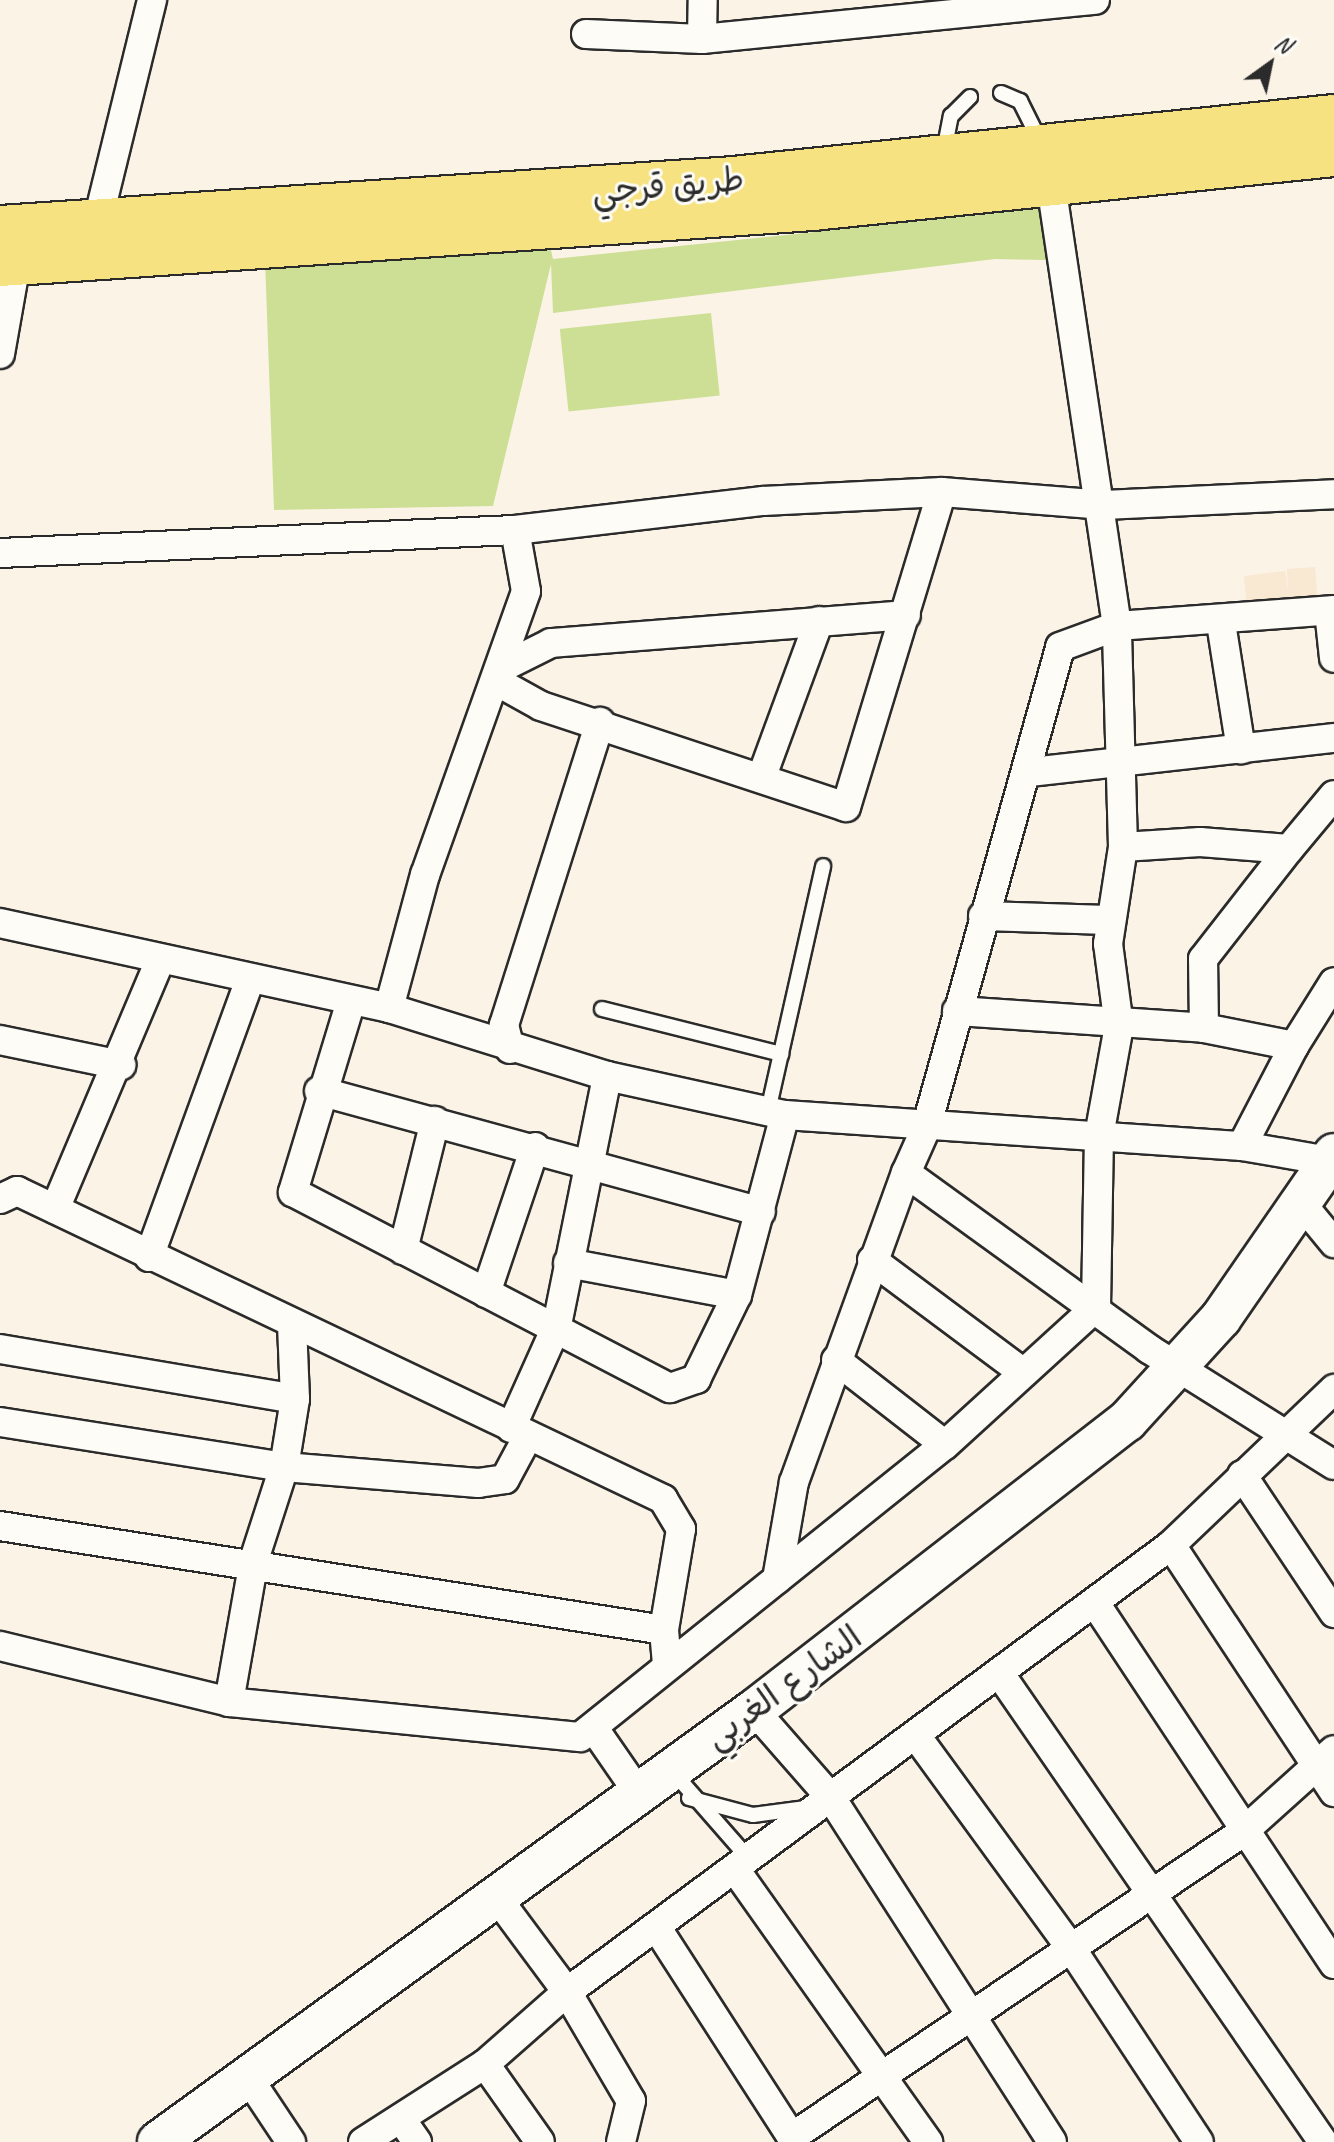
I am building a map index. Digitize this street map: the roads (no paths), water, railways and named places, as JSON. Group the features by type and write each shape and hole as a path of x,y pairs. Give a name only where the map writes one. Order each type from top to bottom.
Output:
{"highway":[{"name":"طريق قرجي","path":"5,252 561,228 1047,165 1334,117"},
{"name":"طريق قرجي","path":"5,252 97,224 553,194 943,158 1047,165 1334,154"}],"street":[{"path":"97,224 152,0"},
{"path":"702,39 703,0"},
{"path":"586,34 702,39 1095,0"},
{"path":"0,1646 229,1702 545,1738 595,1730 667,1666 776,1585 790,1564 945,1445 1096,1307 1099,1136 1119,1026 1109,920 1123,847 1117,626 1104,505 1047,165"},
{"path":"0,354 5,252"},
{"path":"498,675 541,706 600,722 846,807 854,800 942,492"},
{"path":"0,553 515,530 763,501 942,492 1104,505 1334,494"},
{"path":"389,1008 425,875 526,591 515,530"},
{"path":"776,1585 794,1482 872,1260 926,1128 983,916 1030,772 1060,647 1117,626 1221,623 1332,611 1334,658"},
{"path":"498,675 551,643 906,615"},
{"path":"762,776 819,621"},
{"path":"1221,623 1241,749"},
{"path":"510,1049 504,1025 600,722"},
{"path":"1030,772 1121,758 1334,738"},
{"path":"1204,1028 1203,959 1334,795"},
{"path":"1123,847 1200,842 1289,849"},
{"path":"983,916 1109,920"},
{"path":"0,923 159,963 389,1008 510,1049 607,1076 776,1113 926,1128 1242,1146 1332,1158"},
{"path":"55,1209 121,1065 159,963"},
{"path":"149,1257 250,980"},
{"path":"1242,1146 1294,1046 1334,982"},
{"path":"351,1001 319,1091 293,1192 486,1293 557,1325 678,1390 696,1379 737,1295 761,1212 776,1113"},
{"path":"957,1011 1119,1026 1204,1028 1294,1046"},
{"path":"0,1040 121,1065"},
{"path":"0,1422 284,1467 493,1482 512,1471 519,1433 557,1325 607,1076"},
{"path":"319,1091 535,1147 589,1168 761,1212"},
{"path":"403,1250 435,1121"},
{"path":"486,1293 535,1147"},
{"name":"الشارع الغربي","path":"158,2142 245,2073 498,1899 638,1792 680,1783 754,1710 1039,1493 1181,1368 1332,1158"},
{"path":"906,1173 1181,1368 1334,1465"},
{"path":"0,1199 17,1191 672,1509 681,1529 664,1630 667,1666"},
{"path":"1301,1203 1334,1243"},
{"path":"872,1260 1022,1372"},
{"path":"568,1263 737,1295"},
{"path":"229,1702 254,1560 284,1467 295,1399 292,1325"},
{"path":"0,1349 295,1399"},
{"path":"836,1360 945,1445"},
{"path":"363,2142 409,2130 567,1992 744,1866 1171,1545 1242,1475 1291,1435 1334,1389"},
{"path":"1242,1475 1334,1613"},
{"path":"0,1526 254,1560 664,1630"},
{"path":"1171,1545 1326,1759 1334,1792"},
{"path":"1095,1603 1243,1832 1334,1964"},
{"path":"1000,1674 1323,2142"},
{"path":"754,1710 826,1804 1052,2142"},
{"path":"595,1730 638,1792"},
{"path":"917,1737 1071,1948 1199,2142"},
{"path":"657,1928 793,2140 879,2073 970,2022 1149,1891 1243,1832 1326,1759"},
{"path":"744,1866 879,2073 928,2142"},
{"path":"498,1899 567,1992 631,2101 621,2142"},
{"path":"485,2064 540,2142"},
{"path":"245,2073 291,2142"}],"lane":[{"path":"1001,93 1028,112 1047,165"},
{"path":"943,158 951,116 970,97"},
{"path":"776,1113 781,1054 823,866"},
{"path":"602,1009 781,1054"},
{"path":"680,1783 753,1815 802,1804 826,1804"},
{"path":"680,1783 744,1866"}]}
